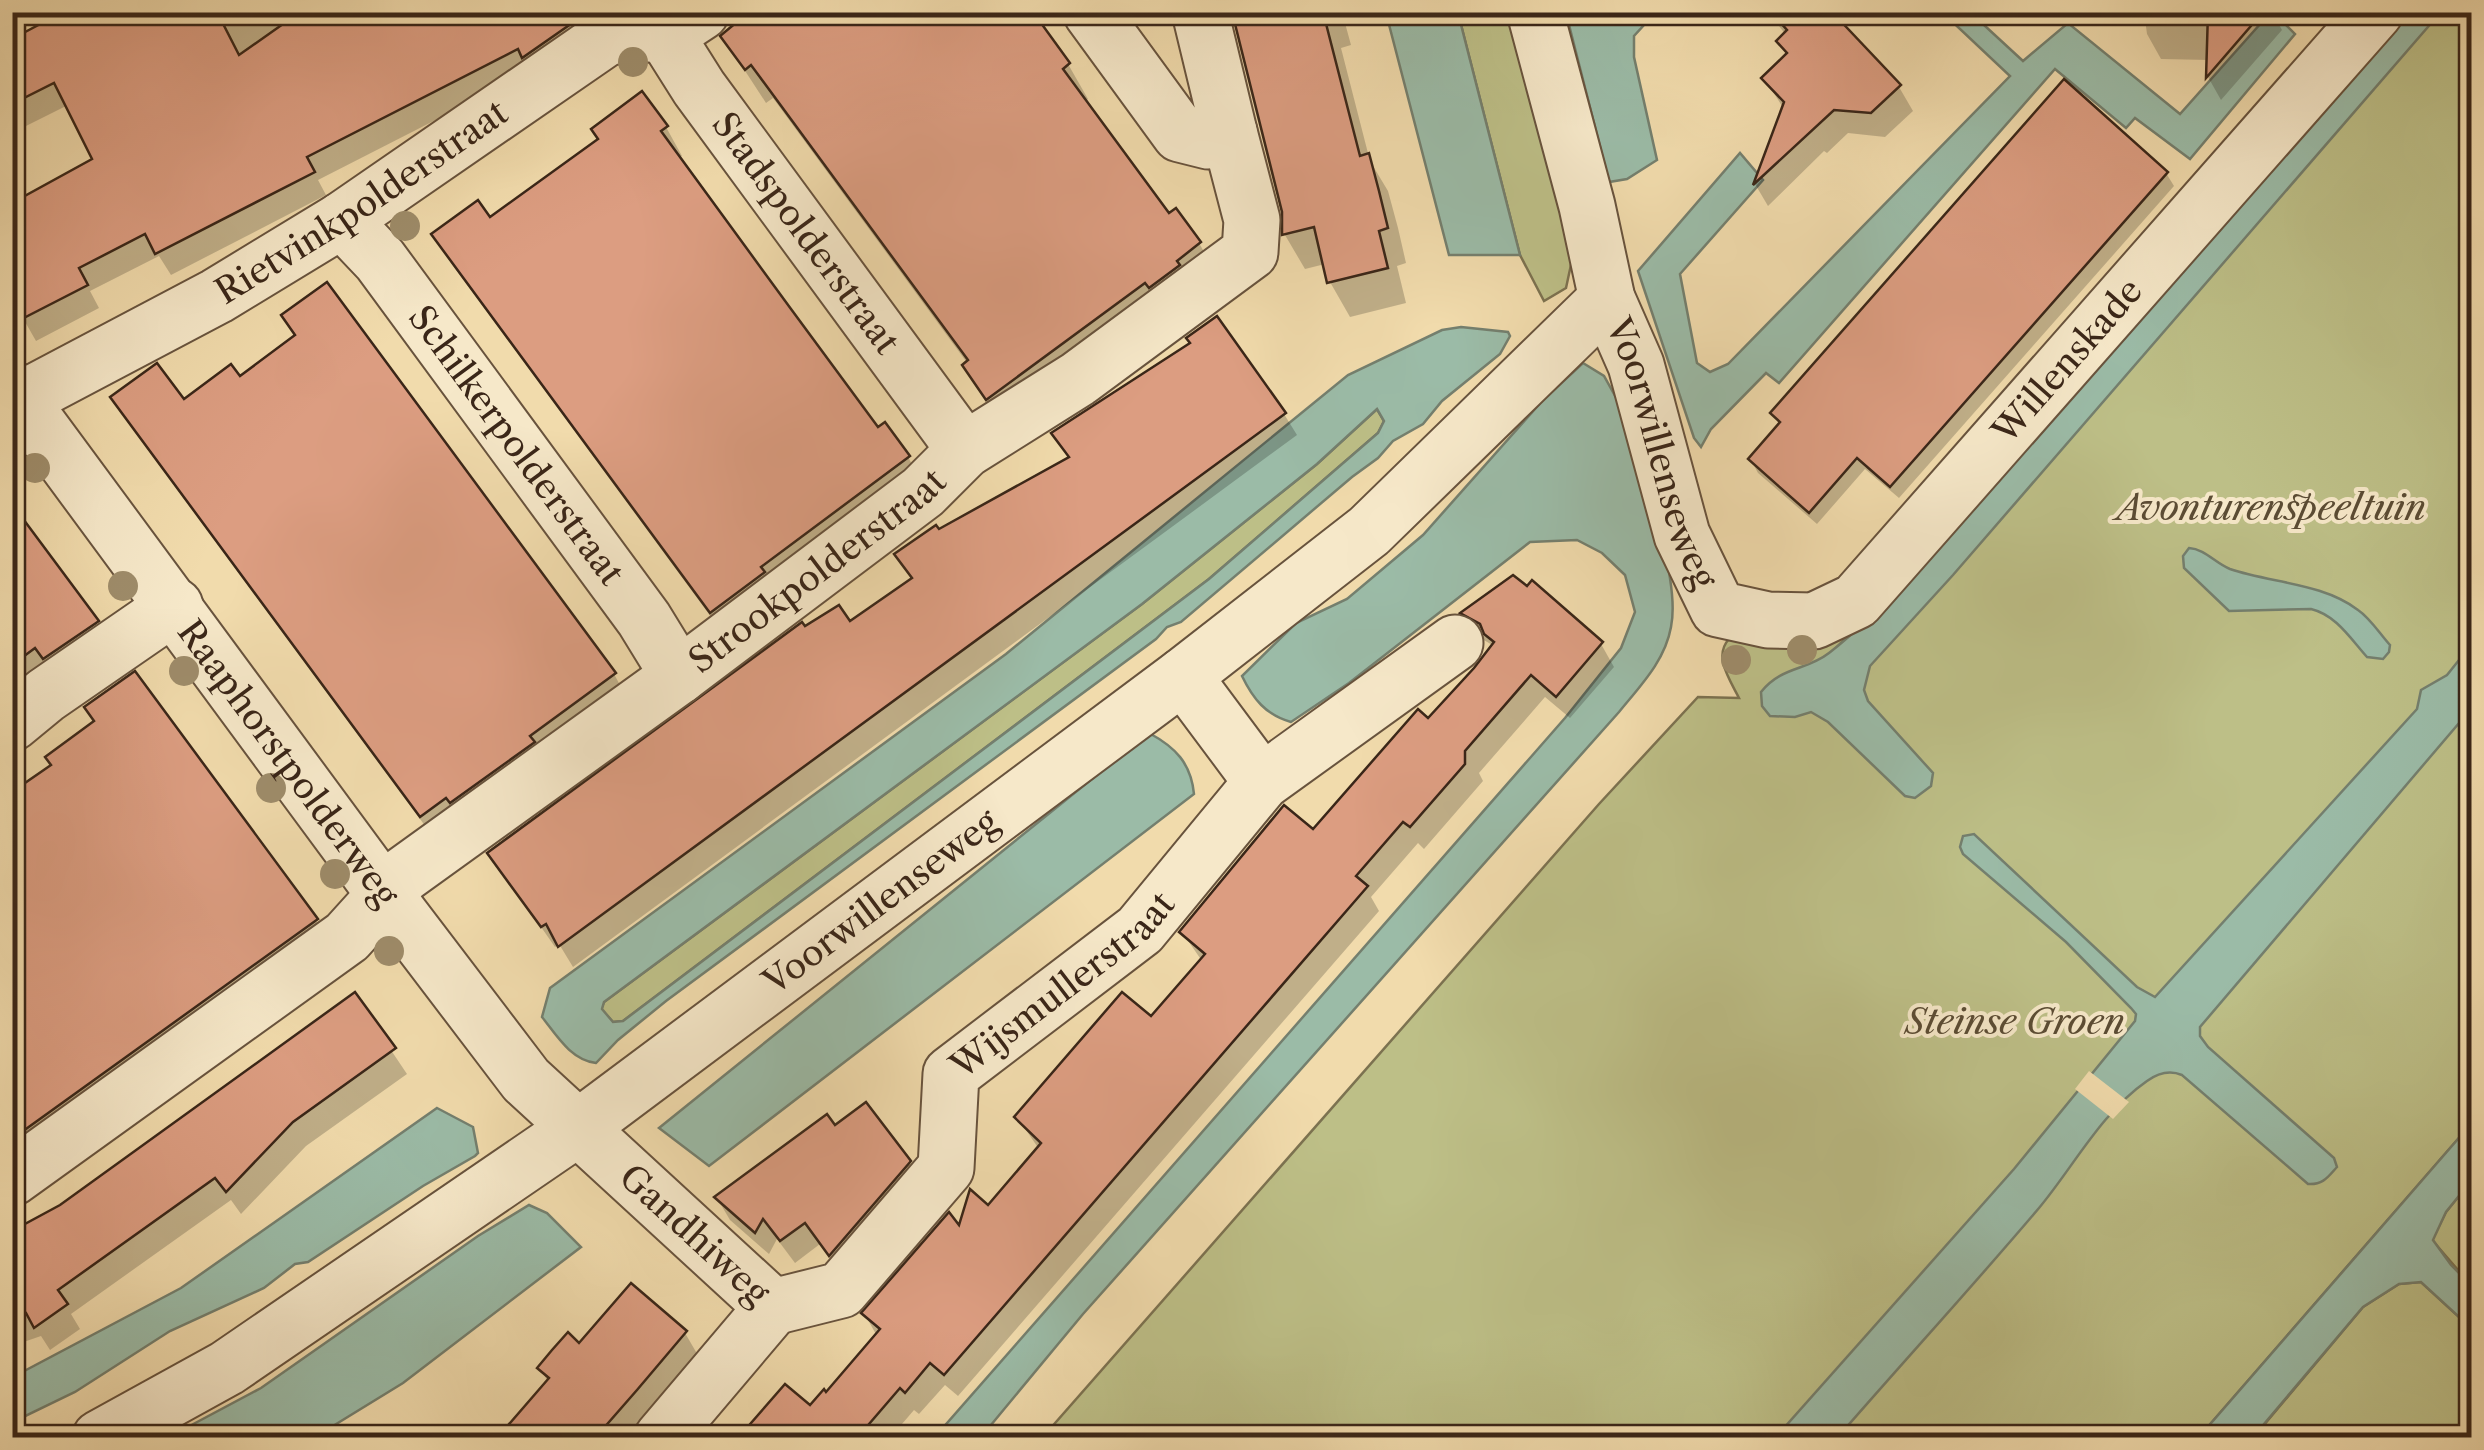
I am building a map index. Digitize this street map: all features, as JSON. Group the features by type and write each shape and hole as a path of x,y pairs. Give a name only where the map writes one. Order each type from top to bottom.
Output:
{"street":[{"path":"1091,12 1180,134 1208,141 1229,132 1200,12"},
{"name":"Voorwillenseweg","path":"1535,12 1587,206 1607,299 1636,365 1682,536 1718,609"},
{"name":"Willenskade","path":"1718,609 1768,620 1814,621 1856,600 2359,18"},
{"name":"Rietvinkpolderstraat","path":"16,395 217,296 342,220 606,38 673,20"},
{"name":"Stadspolderstraat","path":"673,20 699,88 965,450"},
{"name":"Strookpolderstraat","path":"12,1178 347,937 404,875 679,676 923,492 965,450 1078,379 1250,252 1252,220 1229,132"},
{"name":"Schilkerpolderstraat","path":"342,220 391,276 644,620 679,676"},
{"name":"Voorwillenseweg","path":"100,1438 228,1368 578,1128 1183,676 1369,532 1607,299"},
{"name":"Raaphorstpolderweg","path":"16,395 526,1080 578,1128"},
{"path":"12,723 175,606"},
{"name":"Wijsmullerstraat","path":"773,1307 841,1290 946,1168 951,1074 1140,930 1262,782 1455,643"},
{"path":"1183,676 1262,782"},
{"name":"Gandhiweg","path":"578,1128 773,1307 662,1438"}],"green space":[{"path":"1458,13 1510,13 1572,260 1566,288 1544,301 1520,255"},
{"name":"Steinse Groen","path":"2391,13 2406,13 1932,552 1834,650 1867,633 2412,13 2471,13 2471,1124 2199,1437 1042,1438 1599,804 1698,697 1739,698 1723,660 1729,639 1801,637"},
{"path":"1377,409 1384,421 1378,433 1209,579 623,1021 613,1022 601,1009 604,1002 1142,604 1317,464"},
{"path":"2471,1181 2471,1285 2432,1240 2446,1212"},
{"path":"2421,1282 2471,1328 2471,1437 2253,1438 2363,1307 2399,1284"}],"shaded area":[{"path":"1386,13 1458,13 1520,255 1449,255"},
{"path":"1566,13 1655,13 1634,36 1634,57 1657,160 1627,179 1609,182"},
{"path":"1943,13 1971,13 2023,61 2068,23 2180,114 2270,13 2295,34 2190,159 2135,118 2126,128 2055,69 1779,383 1766,373 1711,429 1701,447 1694,438 1638,271 1740,153 1763,180 1680,274 1697,363 1710,372 1728,364 2010,76"},
{"path":"2406,13 2440,13 1870,666 1864,690 1868,701 1933,773 1931,786 1915,798 1905,796 1828,722 1811,712 1795,717 1770,716 1762,706 1761,692 1777,677 1829,653 1895,591"},
{"path":"1461,327 1508,332 1510,336 1500,354 1442,401 1423,424 1393,441 1378,458 1181,622 1167,627 1156,639 666,1001 596,1063 579,1057 559,1039 542,1017 550,988 1006,654 1348,375 1442,330","holes":["1377,409 1384,421 1378,433 1209,579 623,1021 613,1022 602,1009 604,1002 1142,604 1317,464"]},
{"path":"1583,363 1604,376 1619,403 1664,547 1673,604 1668,639 1657,662 1619,712 1083,1314 981,1437 934,1438 1565,718 1621,648 1635,612 1625,575 1602,553 1577,540 1530,542 1349,683 1291,722 1261,705 1242,676 1296,623 1347,599 1423,535 1543,400"},
{"path":"2189,548 2230,569 2313,589 2344,601 2371,622 2390,645 2389,652 2383,659 2367,657 2335,622 2311,609 2229,611 2184,568 2183,556"},
{"path":"2471,645 2471,709 2200,1027 2200,1036 2208,1047 2334,1158 2337,1167 2321,1182 2308,1184 2182,1075 2155,1076 2116,1108 2039,1208 1838,1437 1775,1438 2014,1169 2135,1021 2136,1014 2131,1008 2066,942 1963,854 1963,836 1974,834 2137,987 2155,997 2417,709 2421,690 2447,675"},
{"path":"1149,733 1180,757 1194,794 709,1166 659,1128"},
{"path":"437,1108 473,1127 478,1153 475,1156 308,1262 295,1264 264,1288 170,1331 75,1392 13,1422 13,1377 181,1288"},
{"path":"2471,1124 2471,1181 2446,1212 2433,1240 2471,1285 2471,1328 2421,1282 2399,1284 2363,1307 2253,1437 2199,1437"},
{"path":"529,1205 547,1213 581,1247 403,1383 315,1437 169,1437 261,1388 478,1236"}],"pier":[{"path":"2089,1071 2129,1102 2113,1119 2075,1089"}],"building":[{"path":"63,12 217,12 239,55 300,12 588,12 522,58 518,49 307,157 315,172 155,254 145,234 79,268 88,285 12,324 12,203 92,159 54,83 12,104 12,39"},
{"path":"749,12 1033,12 1070,63 1063,69 1169,213 1176,208 1201,242 1177,261 1180,265 1149,288 1145,283 986,400 962,365 968,360 751,65 745,70 720,36"},
{"path":"1232,12 1323,12 1360,156 1369,153 1379,191 1388,228 1379,231 1388,268 1327,283 1314,227 1282,235 1282,212"},
{"path":"1771,12 1832,12 1901,85 1871,113 1834,110 1753,185 1784,102 1761,78 1787,53 1776,41 1787,30"},
{"path":"2208,12 2263,12 2206,78"},
{"path":"2064,79 2168,172 1890,487 1857,458 1809,513 1748,459 1780,422 1770,413"},
{"path":"642,91 668,126 661,131 791,309 878,427 885,422 910,456 761,567 765,572 710,613 431,234 478,200 490,217 598,139 591,129"},
{"path":"327,282 616,673 530,736 535,742 450,803 446,798 420,817 110,397 157,363 184,399 231,364 240,376 295,335 281,315"},
{"path":"1217,316 1286,413 558,947 546,924 541,927 487,853 802,622 805,626 839,605 850,621 912,578 894,554 936,525 939,529 1069,457 1051,433 1190,343 1186,338"},
{"path":"12,504 99,621 43,659 35,648 12,665"},
{"path":"1513,575 1527,586 1532,580 1603,642 1556,697 1531,675 1465,751 1465,764 1410,827 1403,822 1356,876 1368,886 944,1375 930,1363 905,1393 900,1388 857,1438 738,1438 785,1384 810,1405 824,1389 826,1392 880,1329 861,1313 949,1212 959,1225 970,1189 988,1205 1041,1143 1014,1117 1122,992 1151,1016 1205,954 1179,932 1284,805 1313,829 1418,709 1428,718 1494,642 1480,624 1460,613"},
{"path":"135,671 318,919 12,1139 12,792 51,765 45,757 94,721 84,707"},
{"path":"355,992 396,1048 293,1122 226,1192 215,1178 58,1290 68,1304 34,1328 26,1313 12,1318 12,1231 60,1205"},
{"path":"866,1102 911,1161 829,1256 805,1223 780,1241 763,1219 755,1233 714,1197 827,1114 835,1125"},
{"path":"631,1283 687,1331 637,1390 595,1438 497,1438 549,1378 537,1368 552,1350 568,1332 579,1343"}],"park label":[{"name":"Avonturenspeeltuin","path":"2271,508"}]}
